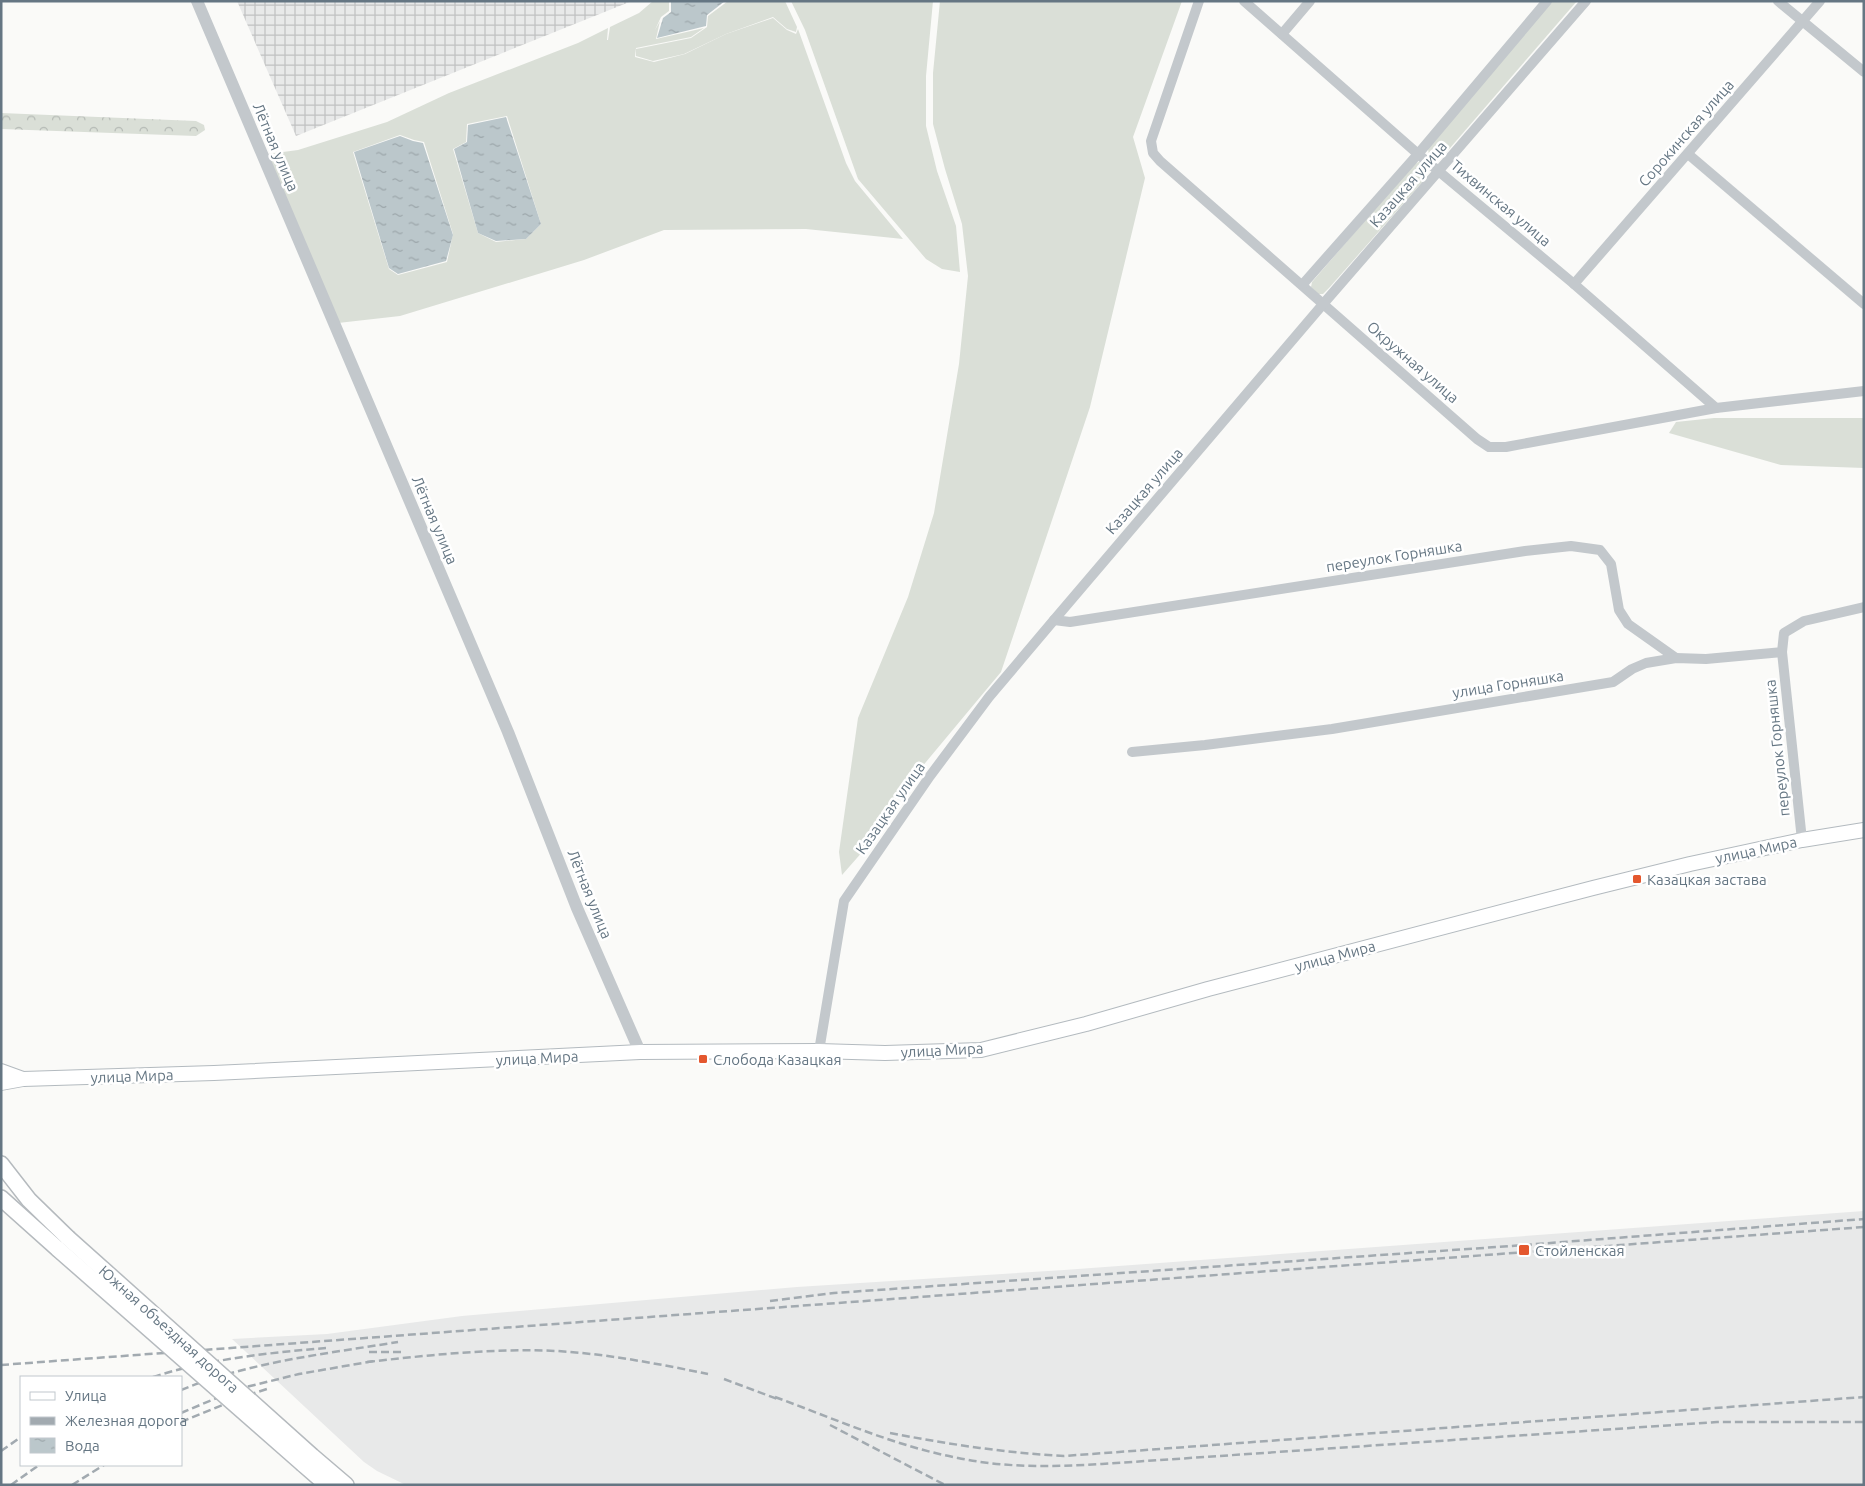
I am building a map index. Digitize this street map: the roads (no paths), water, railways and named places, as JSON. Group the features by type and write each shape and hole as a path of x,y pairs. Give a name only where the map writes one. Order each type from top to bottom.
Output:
{"main road":[{"name":"улица Мира","path":"1,1083 23,1080 214,1073 640,1052 819,1051 885,1053 981,1050 1086,1024 1208,989 1593,888 1690,864 1802,840 1864,830"},
{"name":"улица Мира","path":"1,1071 23,1080"},
{"name":"улица Мира","path":"1,1092 23,1080"},
{"name":"Южная объездная дорога","path":"1,1164 63,1244"},
{"name":"Южная объездная дорога","path":"1,1198 63,1244 308,1460 346,1485"},
{"name":"Южная объездная дорога","path":"308,1460 327,1485"}],"street":[{"name":"Лётная улица","path":"196,1 504,723 577,908 640,1052"},
{"name":"Окружная улица","path":"1199,1 1151,141 1153,153 1477,439 1489,447 1506,448 1716,408 1864,391"},
{"name":"Тихвинская улица","path":"1244,1 1418,154 1574,284 1716,408"},
{"path":"1282,34 1310,1"},
{"name":"Казацкая улица","path":"1303,284 1418,154 1547,1"},
{"name":"Казацкая улица","path":"819,1051 844,900 936,768 989,697 1054,620 1324,303 1586,1"},
{"path":"1778,1 1864,72"},
{"name":"Сорокинская улица","path":"1574,284 1820,1"},
{"path":"1688,154 1864,304"},
{"name":"переулок Горняшка","path":"1054,620 1070,622 1525,551 1572,546 1600,550 1611,564 1619,610 1628,624 1676,658"},
{"path":"1782,652 1784,633 1804,621 1864,607"},
{"name":"переулок Горняшка","path":"1782,652 1802,840"},
{"name":"улица Горняшка","path":"1132,752 1332,729 1613,682 1632,669 1646,663 1676,658 1706,659 1782,652"}],"water":[{"path":"725,1 707,15 706,26 657,38 663,18 671,12 671,2"},
{"path":"506,117 541,224 526,239 496,241 478,233 454,149 467,142 468,125"},
{"path":"400,136 423,143 453,235 446,261 398,274 389,268 354,152"}],"railway":[{"path":"770,1301 834,1293 1511,1246 1864,1219"},
{"path":"1,1365 1864,1227"},
{"path":"182,1390 207,1380 260,1366 398,1342"},
{"path":"156,1376 217,1361 326,1348"},
{"path":"367,1362 486,1351 533,1350 576,1352 614,1357 708,1374"},
{"path":"369,1352 401,1352"},
{"path":"182,1413 238,1389 299,1374 374,1361"},
{"path":"724,1379 780,1400"},
{"path":"182,1422 267,1389"},
{"path":"775,1397 865,1431 935,1453 994,1464 1030,1466 1102,1464 1717,1422 1864,1422"},
{"path":"890,1433 977,1448 1064,1456 1864,1397"},
{"path":"830,1425 945,1485"},
{"path":"1,1451 20,1438"},
{"path":"11,1485 38,1466"},
{"path":"72,1485 102,1466"}],"place":[{"name":"Казацкая застава","path":"1637,879"},
{"name":"Слобода Казацкая","path":"703,1059"},
{"name":"Стойленская","path":"1524,1250"}]}
